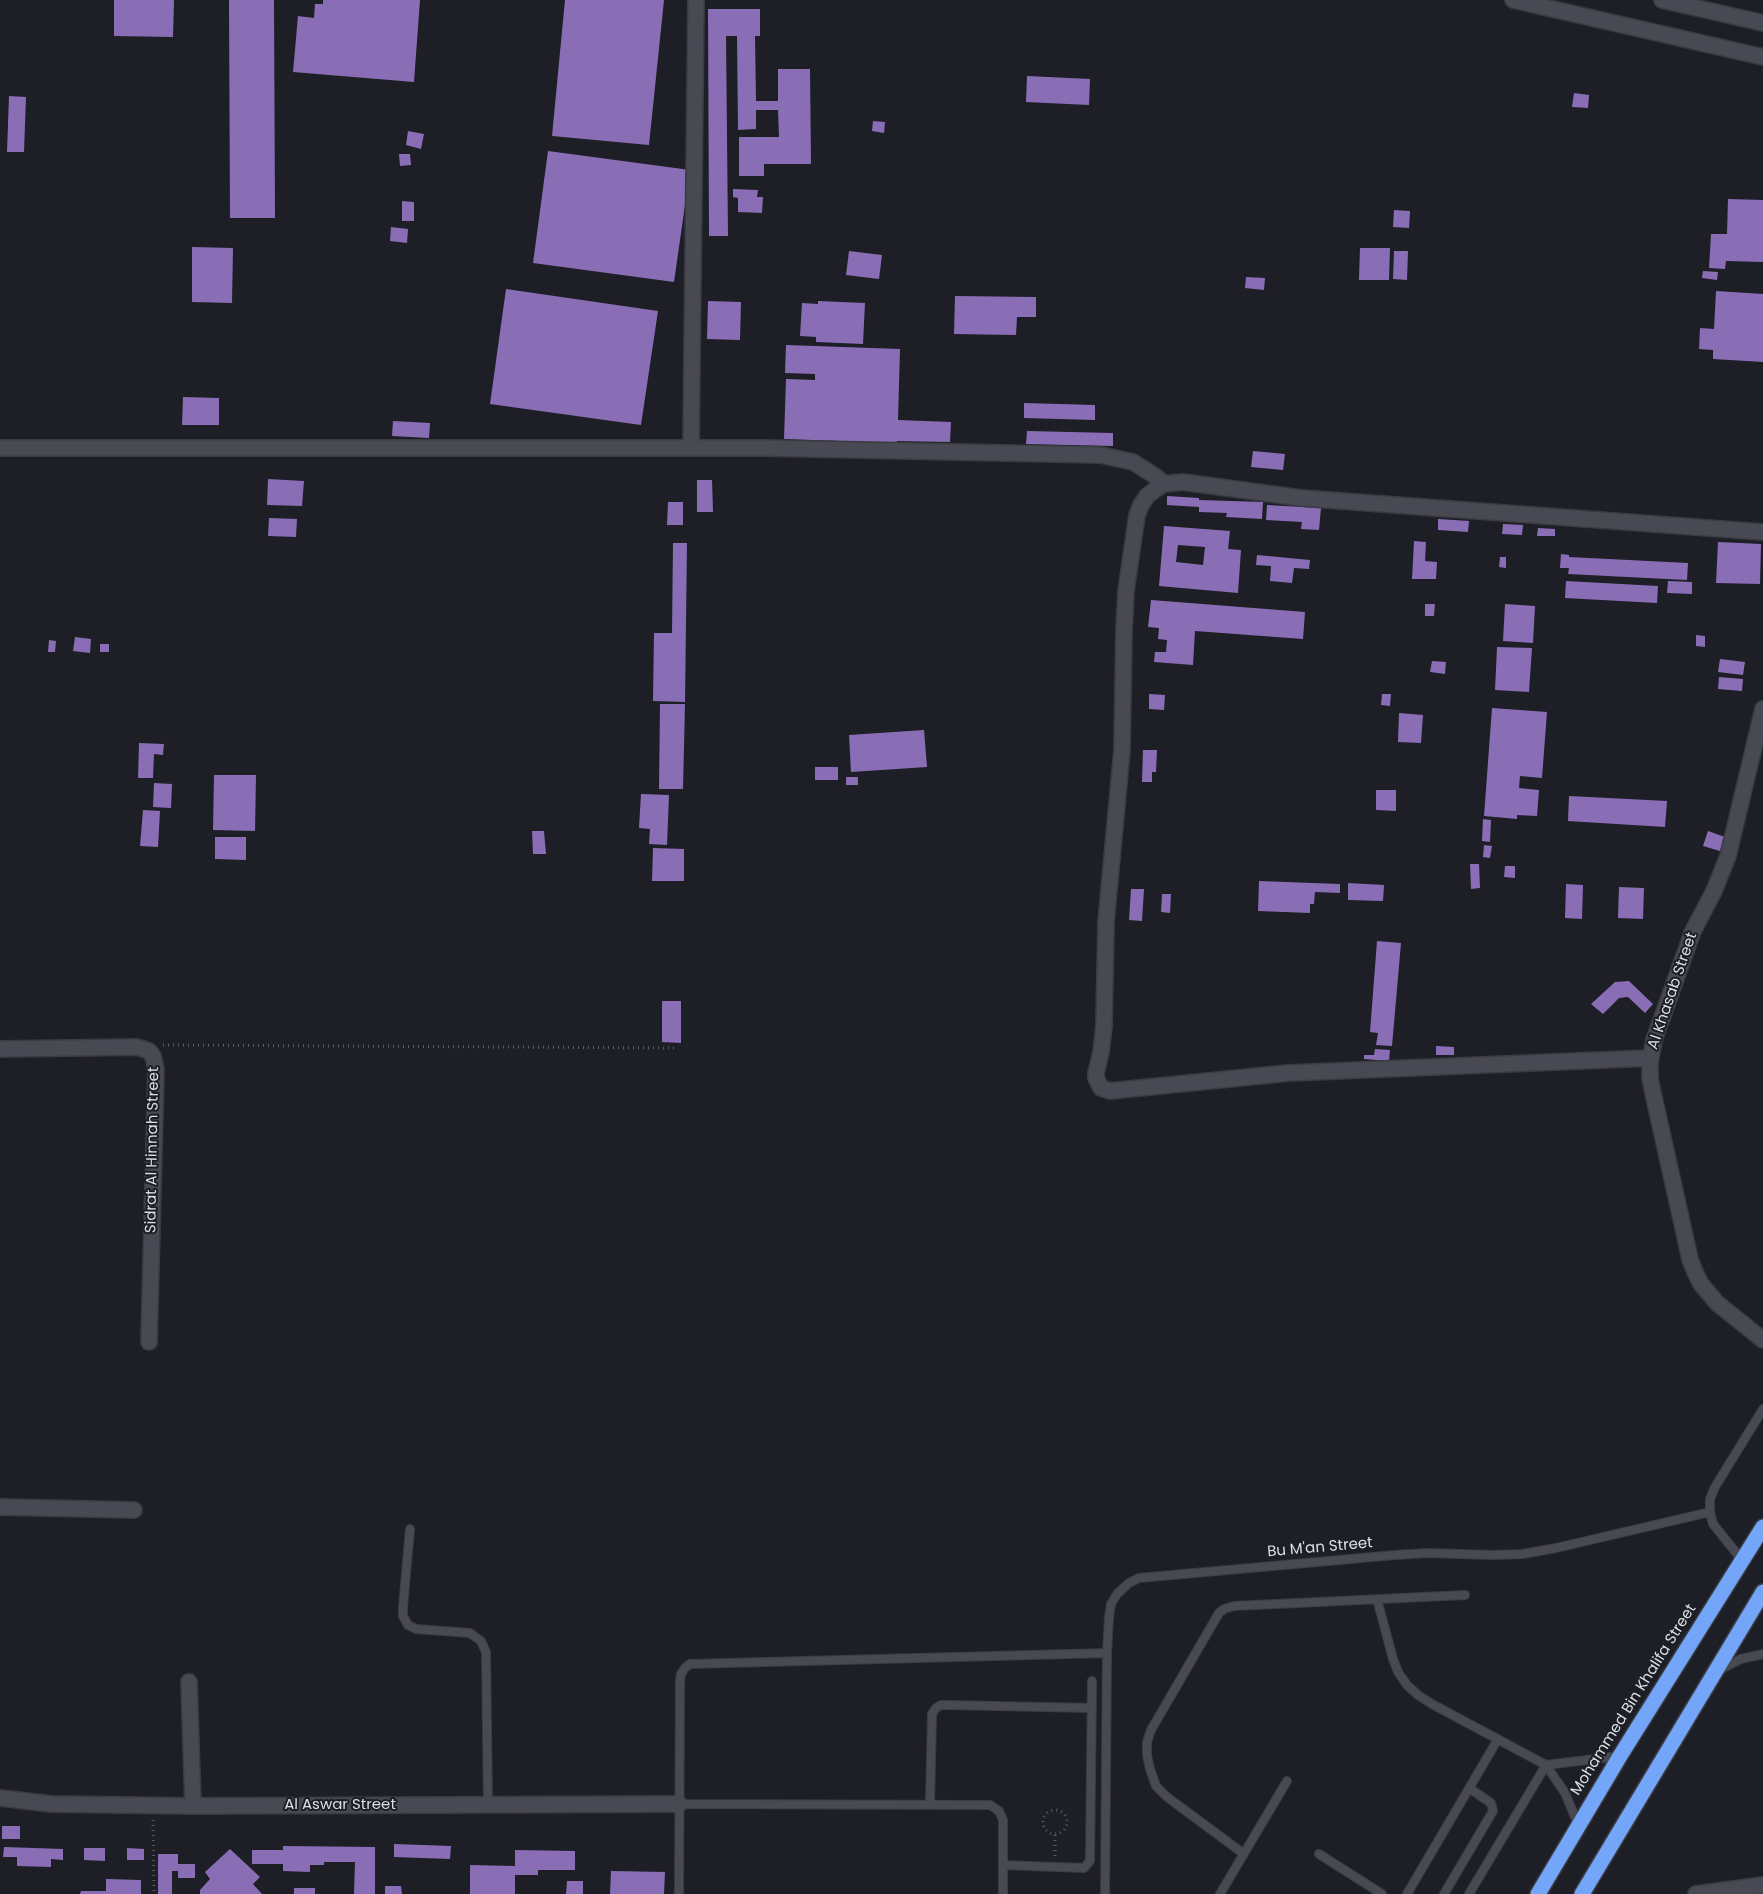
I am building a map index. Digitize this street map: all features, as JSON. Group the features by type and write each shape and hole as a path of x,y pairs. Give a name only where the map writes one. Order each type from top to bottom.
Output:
{"highway":[{"name":"Mohammed Bin Khalifa Street","path":"1538,1894 1578,1824 1763,1527"},
{"path":"1582,1894 1763,1592"}],"street":[{"path":"691,448 696,0"},
{"path":"1513,0 1763,57"},
{"path":"1662,0 1763,23"},
{"path":"0,448 691,448 1101,455 1132,462 1164,484"},
{"path":"1650,1058 1288,1074 1110,1091 1101,1088 1096,1078 1096,1072 1104,1026 1106,922 1122,750 1126,591 1137,515 1147,496 1164,484 1182,482 1320,499 1763,532"},
{"name":"Al Khasab Street","path":"1763,709 1728,856 1714,891 1693,931 1654,1040 1650,1058 1652,1092 1690,1259 1695,1272 1701,1284 1713,1299 1763,1340"},
{"name":"Sidrat Al Hinnah Street","path":"0,1050 143,1048 154,1056 156,1068 149,1342"},
{"path":"0,1507 134,1510"},
{"path":"189,1682 193,1806"},
{"name":"Al Aswar Street","path":"0,1798 51,1804 153,1806 679,1804"},
{"path":"1696,1894 1763,1885"}],"lane":[{"path":"1742,1560 1713,1524 1710,1512 1710,1499 1763,1408"},
{"name":"Bu M'an Street","path":"1105,1894 1107,1653 1111,1604 1122,1588 1139,1578 1420,1554 1522,1554 1556,1548 1710,1512"},
{"path":"410,1529 403,1607 403,1616 408,1625 416,1630 470,1633 481,1640 486,1652 488,1804"},
{"path":"1244,1854 1167,1797 1156,1786 1147,1755 1147,1742 1151,1730 1219,1613 1224,1609 1234,1606 1465,1595"},
{"path":"1377,1599 1393,1659 1398,1672 1407,1685 1418,1696 1432,1704 1546,1764 1565,1793 1578,1824"},
{"path":"679,1894 680,1681 684,1668 690,1664 1107,1653"},
{"path":"1715,1672 1741,1659 1763,1654"},
{"path":"1003,1865 1084,1868 1090,1861 1092,1681"},
{"path":"930,1804 932,1714 941,1705 1092,1708"},
{"path":"1407,1894 1498,1739"},
{"path":"1546,1764 1620,1756"},
{"path":"1469,1894 1546,1764"},
{"path":"1220,1894 1287,1781"},
{"path":"1444,1894 1493,1811 1491,1803 1470,1788"},
{"path":"679,1804 990,1805 998,1811 1003,1820 1003,1894"},
{"path":"1319,1854 1382,1894"}],"path":[{"path":"143,1048 167,1044 678,1048"},
{"path":"153,1806 154,1894"},
{"path":"1054,1809 1060,1810 1065,1815 1067,1821 1066,1828 1055,1834 1048,1833 1042,1822 1043,1816 1048,1811 1054,1809"},
{"path":"1054,1867 1055,1834"}],"building":[{"path":"114,0 174,0 173,37 114,36"},
{"path":"229,0 274,0 275,218 230,218"},
{"path":"323,0 420,0 414,82 293,72 298,16 314,18 315,4 323,4"},
{"path":"565,0 664,0 649,145 552,136"},
{"path":"708,9 760,9 760,36 755,36 756,101 778,101 778,69 810,69 811,164 764,164 764,176 739,176 739,137 779,137 778,110 756,110 756,129 738,130 737,36 726,36 728,236 709,236"},
{"path":"1027,76 1090,79 1089,105 1026,102"},
{"path":"1574,93 1589,95 1588,108 1572,107"},
{"path":"9,96 26,97 24,152 7,152"},
{"path":"873,121 885,122 884,133 872,131"},
{"path":"408,131 424,134 421,149 406,145"},
{"path":"548,151 690,170 674,282 533,263"},
{"path":"399,154 410,154 411,165 400,166"},
{"path":"733,189 758,190 757,197 763,197 762,213 738,212 738,198 733,197"},
{"path":"1728,199 1763,200 1763,262 1726,261 1725,269 1709,268 1711,234 1727,234"},
{"path":"402,201 414,202 414,221 402,221"},
{"path":"1394,210 1410,211 1409,228 1393,227"},
{"path":"391,227 408,229 407,243 390,241"},
{"path":"192,247 233,248 232,303 192,302"},
{"path":"1360,248 1390,248 1389,280 1359,280"},
{"path":"849,251 882,255 879,279 846,275"},
{"path":"1394,251 1408,251 1407,280 1393,279"},
{"path":"1703,271 1718,272 1717,280 1702,278"},
{"path":"1246,277 1265,278 1264,290 1245,288"},
{"path":"506,289 658,311 641,425 490,404"},
{"path":"1716,291 1763,294 1763,362 1713,359 1713,350 1699,349 1700,328 1714,329"},
{"path":"955,296 1036,297 1036,317 1017,317 1016,335 954,334"},
{"path":"708,301 741,302 740,340 707,339"},
{"path":"818,301 865,303 863,344 816,342 816,337 800,336 802,303 818,304"},
{"path":"786,345 900,349 898,420 951,422 950,442 897,441 897,443 784,439 786,379 815,380 815,374 785,373"},
{"path":"183,397 219,398 219,425 182,425"},
{"path":"1024,403 1095,405 1095,420 1024,418"},
{"path":"393,421 430,423 429,438 392,436"},
{"path":"1027,431 1113,433 1113,446 1026,444"},
{"path":"1253,451 1285,454 1283,470 1251,467"},
{"path":"268,479 304,481 302,506 267,505"},
{"path":"697,480 712,480 713,512 697,512"},
{"path":"1167,496 1199,498 1199,500 1263,502 1262,519 1226,517 1227,513 1199,512 1199,507 1167,505"},
{"path":"668,502 683,502 683,525 667,525"},
{"path":"1267,505 1321,508 1319,530 1301,529 1302,522 1266,520"},
{"path":"269,518 297,519 296,537 268,536"},
{"path":"1438,519 1469,521 1468,532 1438,530"},
{"path":"1503,524 1523,525 1522,535 1502,534"},
{"path":"1164,526 1230,531 1228,549 1241,550 1238,593 1159,586","holes":["1178,545 1205,547 1203,565 1176,562"]},
{"path":"1538,528 1555,529 1555,536 1537,536"},
{"path":"1414,541 1426,542 1425,561 1437,562 1436,579 1412,579"},
{"path":"1718,542 1761,544 1760,584 1716,583"},
{"path":"673,543 687,543 685,702 653,701 654,633 672,633"},
{"path":"1561,554 1569,555 1569,557 1688,563 1687,580 1568,574 1569,568 1560,568"},
{"path":"1257,555 1310,560 1309,569 1294,568 1292,583 1270,581 1271,566 1256,565"},
{"path":"1500,557 1506,557 1506,568 1499,567"},
{"path":"1566,581 1658,586 1657,603 1565,598"},
{"path":"1668,581 1692,582 1692,594 1667,593"},
{"path":"1151,600 1305,612 1303,639 1195,631 1193,665 1154,662 1155,652 1166,652 1167,640 1158,639 1159,628 1148,627"},
{"path":"1425,604 1435,604 1434,616 1425,616"},
{"path":"1505,604 1535,606 1533,643 1503,641"},
{"path":"1696,635 1705,636 1705,647 1696,646"},
{"path":"75,637 91,639 90,653 73,651"},
{"path":"49,640 56,641 55,652 48,652"},
{"path":"100,644 109,644 109,652 100,652"},
{"path":"1497,647 1532,648 1529,692 1495,690"},
{"path":"1720,659 1745,662 1743,675 1718,672"},
{"path":"1432,661 1446,662 1445,674 1430,672"},
{"path":"1719,677 1743,679 1742,691 1718,689"},
{"path":"1149,694 1165,695 1164,710 1149,709"},
{"path":"1382,694 1391,694 1390,706 1381,705"},
{"path":"660,704 685,704 683,789 659,789"},
{"path":"1492,708 1547,712 1542,778 1520,776 1519,788 1539,790 1537,816 1517,815 1517,819 1484,816"},
{"path":"1399,713 1423,715 1421,743 1398,742"},
{"path":"924,730 927,767 851,772 849,735"},
{"path":"139,743 164,744 163,755 154,754 153,778 138,778"},
{"path":"1143,750 1157,750 1156,772 1152,772 1152,782 1142,782"},
{"path":"815,767 838,767 838,780 815,780"},
{"path":"214,775 256,775 255,831 213,830"},
{"path":"846,777 858,777 858,785 846,785"},
{"path":"154,783 172,784 171,808 153,807"},
{"path":"1376,790 1396,790 1396,811 1376,810"},
{"path":"641,794 669,795 667,845 649,844 650,829 639,828"},
{"path":"1569,796 1667,801 1665,827 1568,821"},
{"path":"143,810 160,811 158,847 140,846"},
{"path":"1483,819 1491,820 1490,842 1482,841"},
{"path":"532,831 544,831 546,854 533,854"},
{"path":"1708,831 1725,837 1720,851 1703,846"},
{"path":"215,837 246,837 246,860 215,859"},
{"path":"1484,845 1492,846 1490,858 1483,857"},
{"path":"653,848 684,849 684,881 652,881"},
{"path":"1470,864 1479,864 1480,888 1471,889"},
{"path":"1505,866 1515,866 1515,878 1504,877"},
{"path":"1259,881 1340,884 1340,893 1315,892 1314,904 1310,904 1310,913 1258,911"},
{"path":"1348,883 1384,885 1383,901 1348,900"},
{"path":"1566,884 1583,885 1582,919 1565,918"},
{"path":"1619,887 1644,888 1643,919 1618,918"},
{"path":"1131,889 1144,889 1142,921 1129,920"},
{"path":"1162,894 1171,894 1170,913 1161,912"},
{"path":"1377,941 1401,943 1392,1046 1376,1045 1378,1033 1370,1032"},
{"path":"1629,981 1653,1004 1645,1013 1628,997 1619,998 1603,1014 1591,1004 1615,982"},
{"path":"662,1001 681,1001 681,1043 662,1042"},
{"path":"1436,1046 1454,1047 1454,1055 1436,1055"},
{"path":"1375,1049 1390,1050 1389,1061 1364,1059 1364,1055 1374,1055"},
{"path":"2,1826 20,1826 20,1839 2,1839"},
{"path":"394,1844 451,1846 450,1859 394,1857"},
{"path":"283,1846 375,1847 375,1894 354,1894 355,1862 324,1862 324,1865 310,1865 310,1872 283,1871 283,1864 252,1864 252,1850 283,1850"},
{"path":"4,1847 63,1849 63,1860 51,1859 51,1867 17,1866 17,1857 3,1857"},
{"path":"84,1848 105,1848 105,1861 84,1860"},
{"path":"127,1848 144,1849 144,1860 127,1860"},
{"path":"230,1849 260,1877 253,1884 262,1894 200,1894 200,1890 210,1879 205,1872"},
{"path":"515,1850 575,1851 575,1870 538,1870 538,1875 515,1875 515,1894 470,1894 470,1865 515,1866"},
{"path":"158,1854 178,1854 178,1864 195,1864 195,1878 178,1878 178,1871 172,1871 172,1894 158,1894"},
{"path":"611,1871 665,1872 664,1894 610,1894"},
{"path":"106,1879 141,1880 141,1894 80,1894 81,1891 106,1891"},
{"path":"567,1881 583,1881 583,1894 566,1894"},
{"path":"385,1886 401,1886 402,1894 385,1894"},
{"path":"294,1888 315,1888 315,1894 294,1894"}]}
